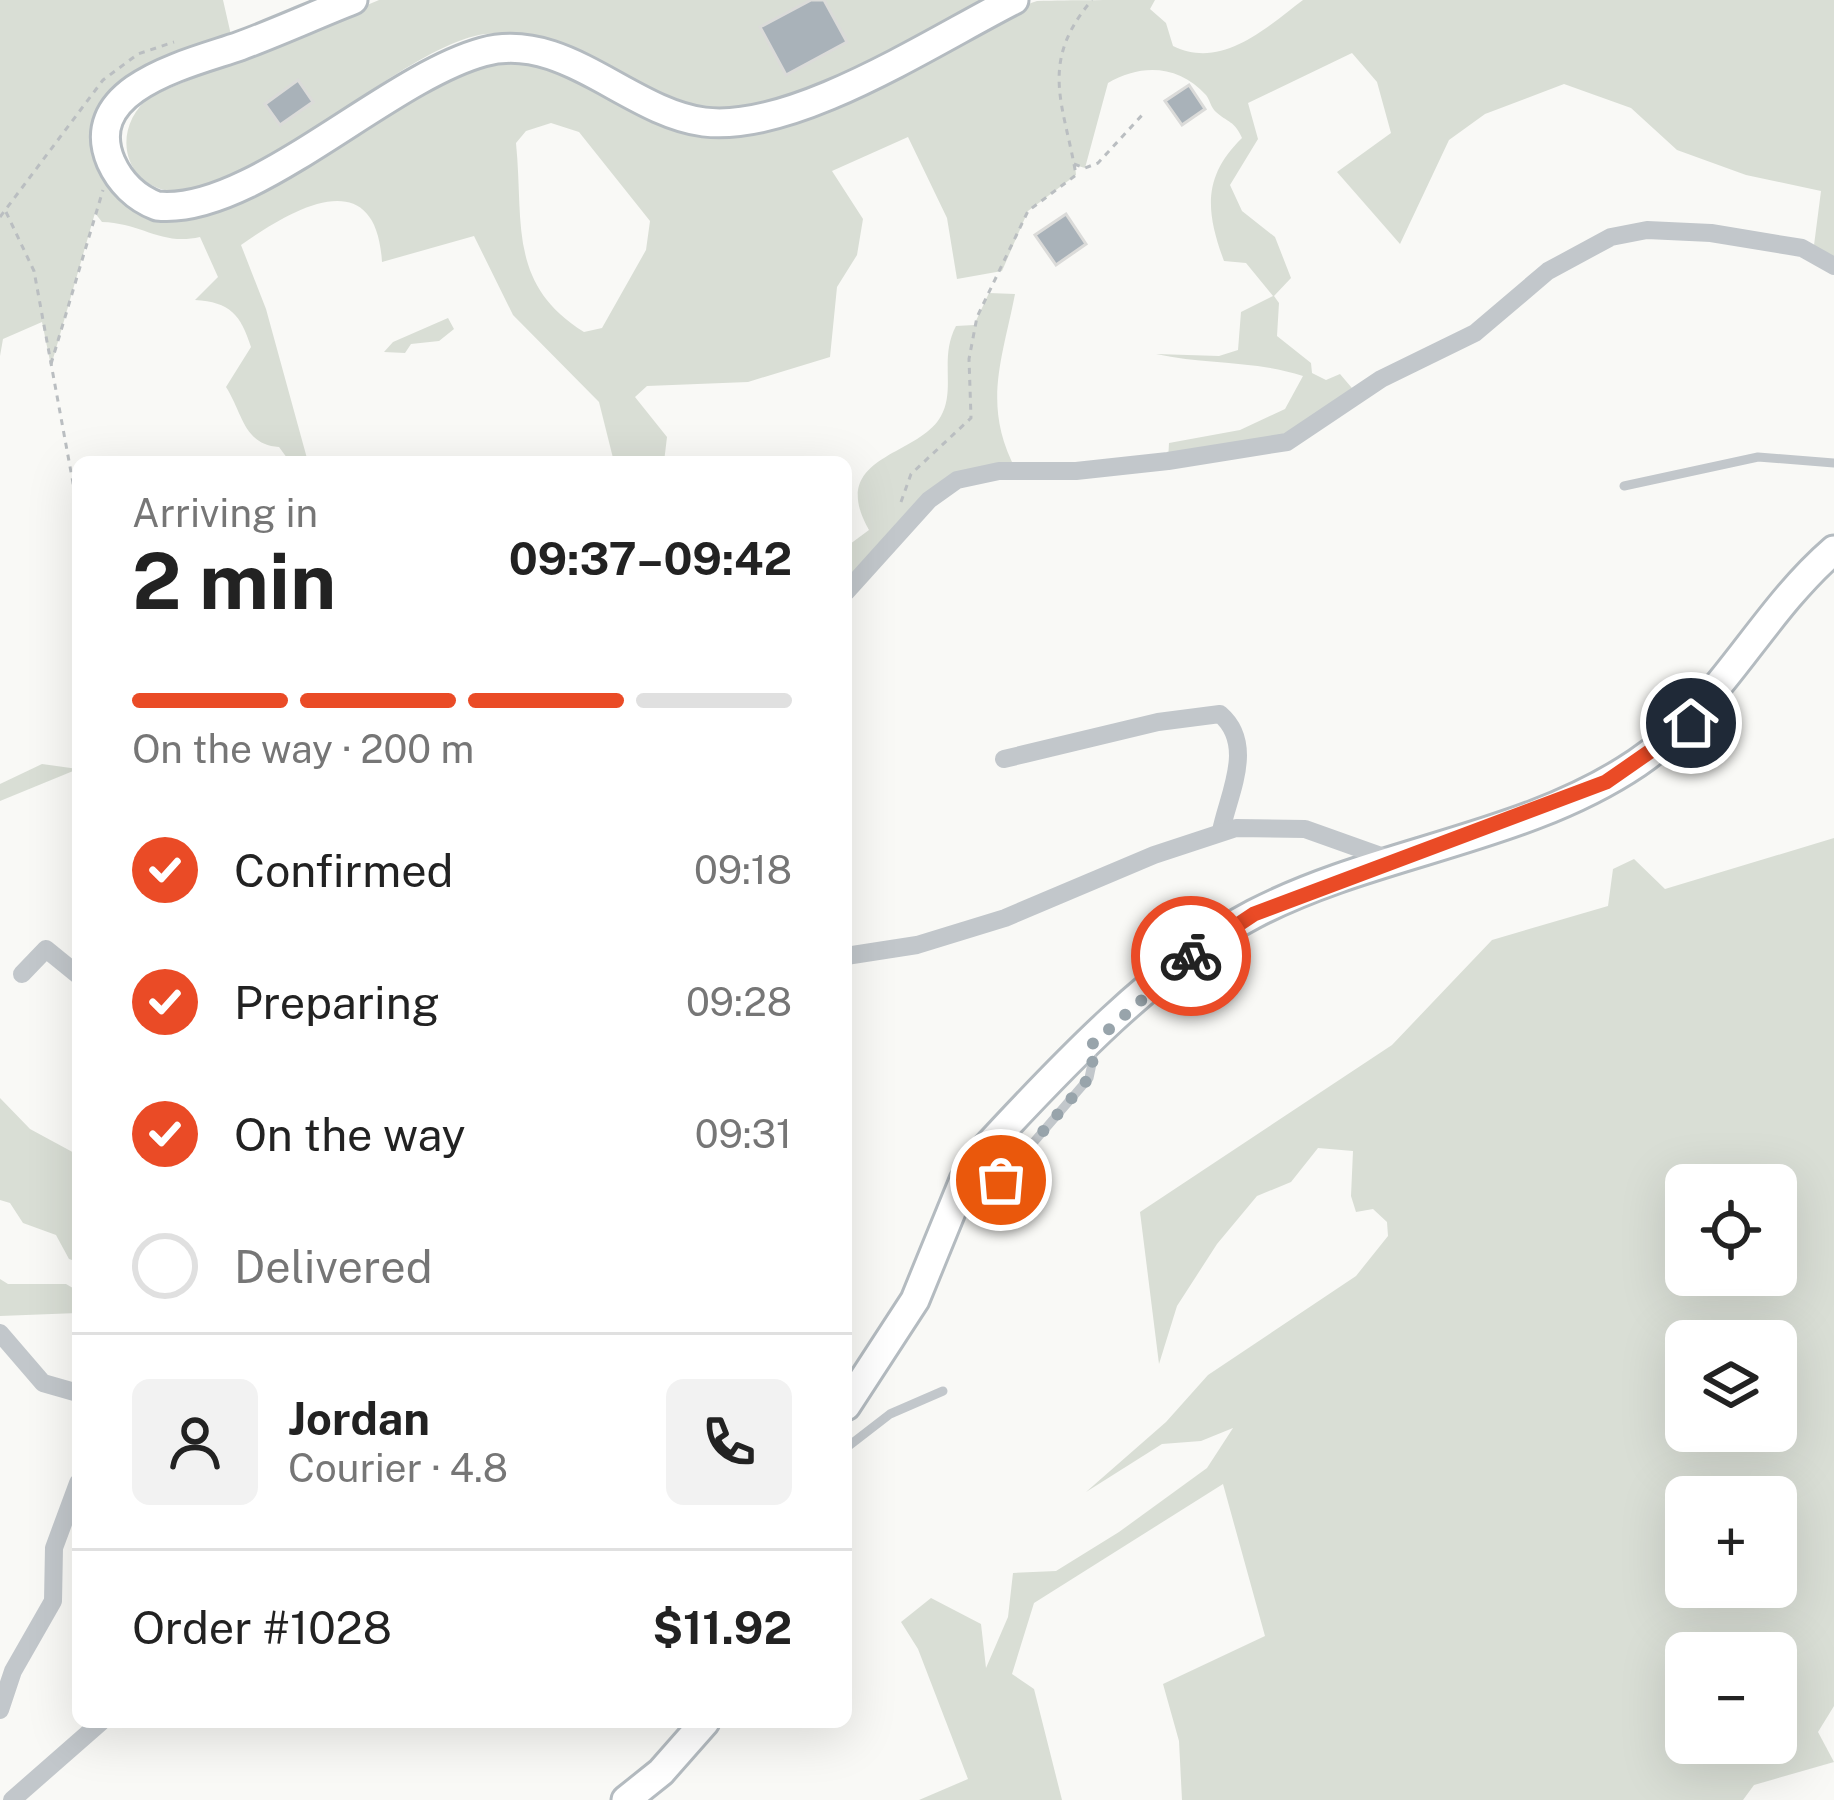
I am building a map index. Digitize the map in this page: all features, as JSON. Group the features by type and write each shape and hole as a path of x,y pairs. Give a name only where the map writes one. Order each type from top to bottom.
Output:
{"main road":[{"path":"353,0 138,87 108,123 111,163 127,186 148,203 167,207 201,202 254,178 439,68 502,48 532,51 571,64 687,119 758,121 839,89 1014,0"},
{"path":"852,1397 915,1300 964,1180 1016,1116 1202,947 1254,914 1540,809 1638,763 1691,723 1772,613 1834,550"},
{"path":"626,1800 661,1772 700,1728"}],"street":[{"path":"852,588 938,491 975,474 1090,470 1245,451 1292,440 1381,379 1475,333 1548,272 1624,233 1677,230 1777,243 1802,248 1834,266"},
{"path":"1004,759 1158,722 1220,714 1233,732 1238,774 1221,831"},
{"path":"852,955 917,945 1005,919 1221,831 1298,827 1392,860"},
{"path":"22,974 46,950 72,970"},
{"path":"0,1333 43,1383 72,1391"},
{"path":"0,1710 13,1671 52,1601 54,1548 72,1499"},
{"path":"13,1800 94,1728"}],"lane":[{"path":"1624,486 1758,457 1834,463"},
{"path":"1039,1203 1007,1202 1001,1180 1089,1078 1093,1059 1088,1048"},
{"path":"852,1443 890,1414 943,1391"}],"path":[{"path":"892,545 911,474 971,418 970,338 1018,227 1039,200 1076,175 1063,128 1058,69 1066,36 1091,0"},
{"path":"1074,164 1085,168 1098,163 1144,112"},
{"path":"51,366 111,163"},
{"path":"5,211 34,271 72,478"}],"shaded area":[{"path":"0,0 223,0 231,35 100,109 97,119 95,148 110,186 134,210 164,219 197,216 231,203 426,89 464,71 502,61 558,70 678,126 741,135 773,130 835,108 1037,1 1155,0 1150,9 1166,23 1173,46 1209,53 1242,42 1303,0 1834,0 1834,266 1813,253 1821,191 1746,175 1677,150 1631,108 1564,84 1485,114 1449,140 1400,244 1337,172 1391,133 1377,82 1352,53 1248,103 1258,139 1230,185 1242,211 1275,237 1291,278 1274,296 1279,303 1277,336 1311,363 1312,373 1326,380 1340,374 1357,394 1306,432 1168,461 1169,443 1240,430 1285,409 1303,376 1156,354 1219,356 1238,350 1241,312 1273,296 1246,263 1224,261 1214,227 1214,181 1242,138 1239,132 1195,85 1158,70 1133,72 1108,83 1085,168 1075,165 1076,175 1028,211 1002,271 957,279 947,218 908,137 832,171 863,219 857,255 837,287 830,357 748,382 647,386 635,397 667,437 665,456 612,456 599,402 513,315 474,236 382,262 376,230 364,211 347,202 305,208 241,245 266,309 306,456 286,456 279,447 258,441 226,387 251,347 232,312 195,300 218,277 200,237 174,239 102,222 95,213 51,366 42,322 3,339 0,356","holes":["551,123 579,132 650,221 646,250 602,328 584,332 559,313 531,272 521,225 516,143 526,131"]},
{"path":"379,0 990,0 838,81 742,112 708,112 674,104 538,42 506,34 475,36 403,70 245,172 209,187 178,192 159,188 134,168 126,139 138,109 151,96"},
{"path":"989,293 1015,294 997,403 1016,470 957,480 852,590 852,543 869,530 859,505 859,486 881,460 930,430 941,416 951,338 956,326 974,325"},
{"path":"448,318 454,329 439,341 411,344 405,353 384,352 393,342"},
{"path":"42,764 72,768 0,801 0,784"},
{"path":"1834,838 1834,1706 1818,1732 1834,1762 1754,1785 1743,1800 1182,1800 1179,1741 1163,1684 1265,1636 1223,1484 1034,1603 1012,1674 1034,1689 1062,1800 919,1800 968,1779 918,1649 901,1622 931,1598 981,1624 986,1668 1008,1617 1013,1573 1056,1571 1119,1532 1207,1468 1233,1428 1201,1441 1162,1444 1086,1492 1166,1422 1208,1375 1356,1276 1388,1236 1387,1222 1373,1209 1356,1212 1351,1196 1353,1151 1318,1148 1291,1182 1257,1196 1217,1244 1177,1306 1159,1364 1140,1212 1392,1045 1492,940 1608,906 1613,869 1634,859 1665,889"},
{"path":"0,1098 30,1129 72,1152 72,1260 56,1235 23,1223 10,1203 0,1200"},
{"path":"0,1279 8,1284 72,1288 72,1313 0,1316"}],"building":[{"path":"811,0 824,0 847,42 786,75 760,27"},
{"path":"298,80 313,102 280,125 265,104"},
{"path":"1189,85 1205,109 1182,125 1165,101"},
{"path":"1066,214 1086,244 1056,265 1035,235"}],"way so far":[{"path":"1001,1180 1089,1078 1094,1069 1088,1048 1191,956"}],"route":[{"path":"1191,956 1254,914 1606,782 1691,723"}]}
